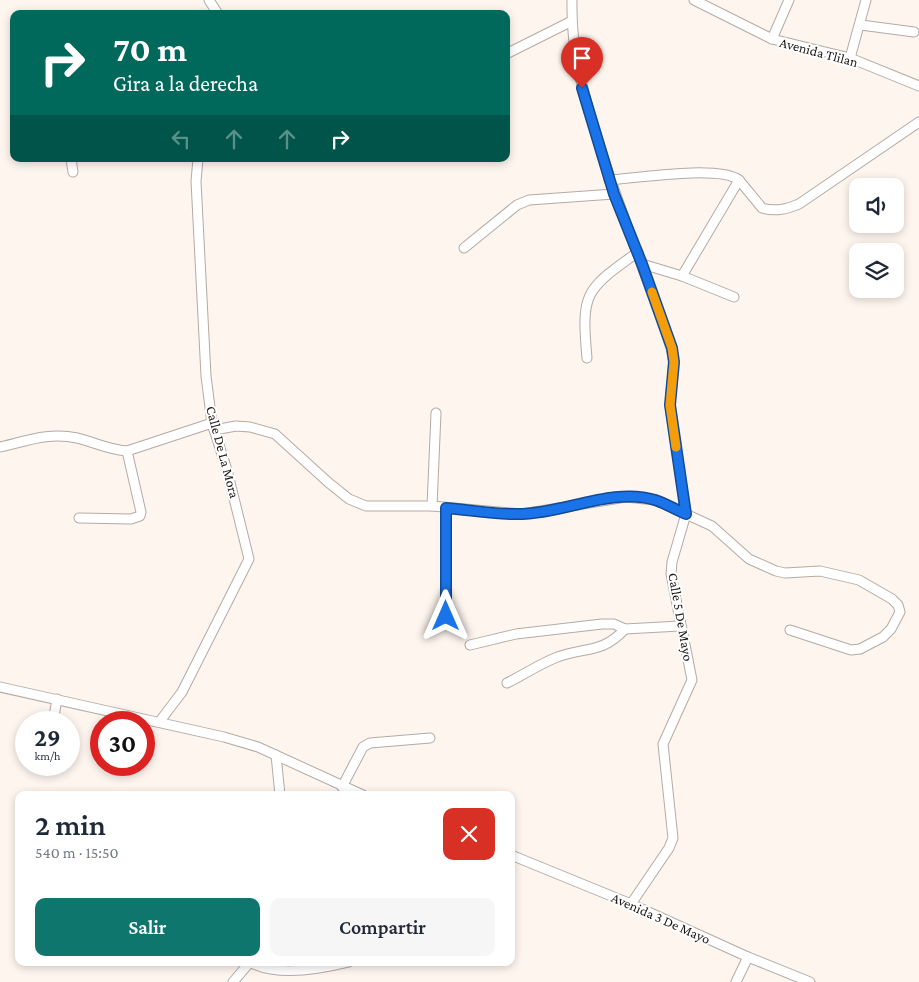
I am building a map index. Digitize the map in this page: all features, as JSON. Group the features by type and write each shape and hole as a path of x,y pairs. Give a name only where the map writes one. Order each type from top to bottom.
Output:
{"street":[{"name":"Calle 5 De Mayo","path":"572,0 574,53 614,194 638,252 672,348 674,362 670,405 686,514 672,562 671,574 692,680 664,744 673,838 669,848 631,904"},
{"name":"Avenida Tlilan","path":"694,0 772,39 850,58 919,86"},
{"path":"772,39 789,0"},
{"path":"850,58 866,0"},
{"path":"510,52 572,21"},
{"path":"860,25 914,32"},
{"path":"610,180 714,172 733,176 739,180 762,208 789,209 919,122"},
{"path":"71,162 73,172"},
{"name":"Calle De La Mora","path":"160,721 182,692 249,559 227,470 213,426 205,357 196,181 198,162"},
{"path":"682,276 739,180"},
{"path":"464,248 517,205 529,200 614,194"},
{"path":"587,358 585,322 588,296 606,276 638,252"},
{"path":"642,264 682,276 734,297"},
{"path":"432,506 436,413"},
{"path":"0,447 29,438 52,436 79,439 127,451 213,426 250,427 275,434 329,483 360,505 432,506 522,514 558,510 604,500 640,497 655,500 712,526 749,559 776,571 785,573 820,571 869,584 898,605 900,612 891,629 883,637 860,649 842,648 790,630"},
{"path":"79,518 131,520 140,516 141,512 127,451"},
{"path":"446,508 446,616"},
{"path":"470,645 516,634 602,624 614,624 625,629 680,626"},
{"path":"507,684 557,657 604,646 612,642 625,629"},
{"path":"0,687 160,721 224,737 276,755 352,791"},
{"path":"55,711 57,699"},
{"path":"342,787 363,747 370,743 430,738"},
{"path":"276,755 280,791"},
{"name":"Avenida 3 De Mayo","path":"515,857 631,904 748,957 810,982"},
{"path":"736,982 748,957"},
{"path":"233,982 247,966"},
{"path":"257,966 281,971 319,966"}],"slow traffic":[{"path":"652,292 672,348 674,362 670,405 676,447"}],"route":[{"path":"446,616 446,508 522,514 558,510 604,500 640,497 655,500 686,514 670,405 674,362 672,348 642,264 614,194 582,88"}]}
